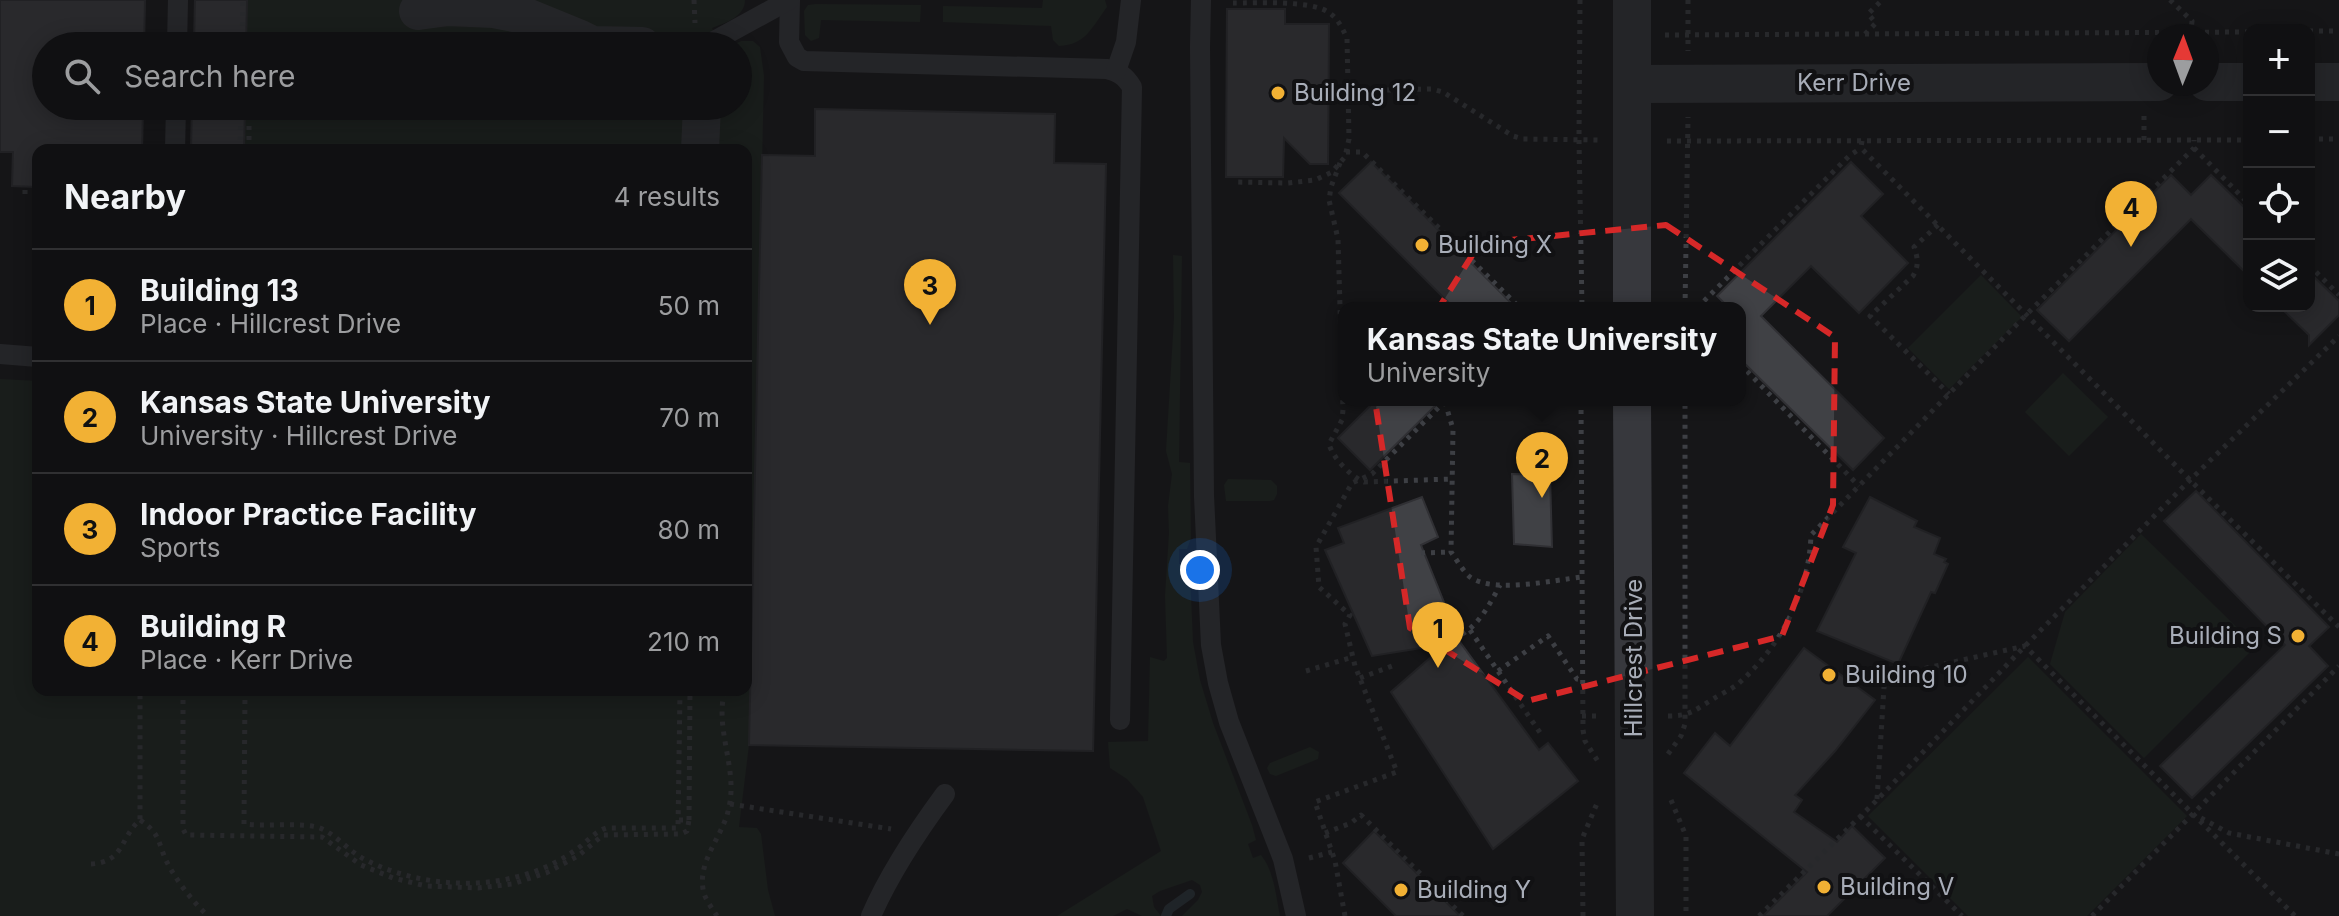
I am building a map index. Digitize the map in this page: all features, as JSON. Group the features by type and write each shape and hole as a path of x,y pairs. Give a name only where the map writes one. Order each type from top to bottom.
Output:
{"street":[{"path":"418,11 448,7 494,9 519,14 561,32"},
{"path":"1632,17 1632,302"},
{"name":"Kerr Drive","path":"1633,84 2147,82"},
{"path":"2219,82 2243,82"},
{"path":"2315,82 2339,82"},
{"path":"700,144 701,120"},
{"name":"Hillcrest Drive","path":"1632,406 1635,916"}],"lane":[{"path":"177,32 178,0"},
{"path":"714,32 790,0 789,42 797,57 804,61 1107,69 1127,78 1132,87 1133,100 1120,720"},
{"path":"1116,71 1126,42 1131,0"},
{"path":"1201,0 1204,496 1211,645 1229,722 1283,859 1296,916"},
{"path":"175,144 176,120"},
{"path":"0,354 32,357"},
{"path":"871,916 916,833 945,794"}],"path":[{"path":"242,32 243,0"},
{"path":"694,0 699,32"},
{"path":"1580,0 1582,302"},
{"path":"1685,302 1688,0"},
{"path":"1865,34 1876,23 1868,14 1882,0"},
{"path":"2170,0 2192,24"},
{"path":"1233,3 1313,6 1329,12 1347,38 1349,139 1329,200 1338,239 1340,302"},
{"path":"1632,17 1688,35 2147,33"},
{"path":"2315,31 2339,31"},
{"path":"2219,33 2243,32"},
{"path":"1347,91 1432,89 1443,92 1513,136 1523,139 1862,144 2243,140"},
{"path":"240,144 241,120"},
{"path":"249,120 249,144"},
{"path":"2315,139 2339,139"},
{"path":"2194,140 2194,148 2243,198"},
{"path":"1862,144 2026,315 2339,627"},
{"path":"1703,302 1862,144"},
{"path":"1685,716 1739,683 1791,618 1805,579 1811,535 2194,148"},
{"path":"1346,152 1362,152 1514,302"},
{"path":"1233,182 1315,180 1332,172 1340,163"},
{"path":"1938,225 1914,247 1918,257 1913,276 1870,316 1949,394"},
{"path":"2315,271 2339,295"},
{"path":"1759,916 2190,480 2339,336"},
{"path":"1746,370 1859,486"},
{"path":"1343,406 1342,420 1329,444 1332,453 1357,480 1452,479"},
{"path":"1345,916 1335,861 1315,802 1397,772 1353,657 1345,624 1350,615 1319,587 1316,547 1352,483 1372,474 1441,406"},
{"path":"1447,406 1453,429 1451,552 1461,568 1484,584 1582,577"},
{"path":"1581,406 1583,730 1585,741 1606,774"},
{"path":"1667,756 1684,730 1685,716 1685,406"},
{"path":"1421,553 1451,552"},
{"path":"1462,634 1470,630 1500,585"},
{"path":"1470,630 1543,737"},
{"path":"1498,671 1548,636 1577,679 1583,680"},
{"path":"1877,800 1884,687 1891,676 2025,646"},
{"path":"2025,646 2295,916"},
{"path":"1306,671 1353,657"},
{"path":"1360,678 1392,666"},
{"path":"2092,916 2339,666"},
{"path":"140,696 140,820"},
{"path":"183,696 183,829 186,835 319,836 361,865 393,878 426,886 478,888 512,884 546,873 578,856 603,835 681,834 687,831 690,696"},
{"path":"245,696 244,824 319,828 362,858 397,873 444,882 512,878 551,864 602,829 676,829 679,826 680,696"},
{"path":"717,916 703,891 703,868 730,804 730,776 722,718 724,696"},
{"path":"1583,916 1582,839 1604,788"},
{"path":"1668,795 1686,836 1686,916"},
{"path":"730,804 916,833"},
{"path":"1325,833 1351,823 1361,815 1463,916"},
{"path":"2194,815 2229,833 2339,854"},
{"path":"1860,816 1962,916"},
{"path":"91,864 113,857 124,846 133,825 140,820"},
{"path":"140,820 157,834 175,877 208,916"},
{"path":"679,820 689,820"}],"highlighted area":[{"path":"1666,225 1835,337 1833,505 1782,636 1527,701 1410,628 1376,407 1480,243"}],"shaded area":[{"path":"195,0 745,0 742,11 712,28 714,32 194,32"},
{"path":"1043,0 1105,0 1107,7 1082,38 1059,46 1053,40 1051,26 943,22 943,6 1042,8"},
{"path":"808,5 921,5 920,22 821,20 819,38 811,41 805,35 804,11"},
{"path":"753,41 760,47 764,76 752,611 752,144 191,144 192,120 752,120"},
{"path":"1173,255 1182,256 1179,462 1190,463 1191,538 1187,549 1179,549 1179,564 1188,564 1190,572 1193,642 1200,680 1252,825 1256,840 1248,844 1253,858 1261,855 1269,868 1280,916 1182,916 1202,892 1200,885 1192,880 1152,896 1154,907 1161,916 1142,916 1127,909 1113,916 1057,916 1161,851 1143,797 1127,779 1110,768 1108,742 1148,741 1150,657 1164,661 1167,658 1165,596 1172,474 1166,451 1174,318"},
{"path":"1981,275 2022,317 1949,389 1908,348"},
{"path":"2063,373 2108,417 2069,456 2025,412"},
{"path":"0,379 32,381 32,696 750,696 749,745 739,827 757,828 761,834 768,890 775,916 0,916"},
{"path":"1228,479 1271,480 1277,486 1277,494 1270,501 1226,501 1224,485"},
{"path":"2141,534 2256,646 2144,758 2050,664 2065,612"},
{"path":"2028,657 2187,816 2087,916 1968,916 1868,816"},
{"path":"1310,747 1319,752 1318,759 1276,776 1270,774 1267,768 1270,763"}],"building":[{"path":"0,0 145,0 144,32 32,32 32,120 143,120 142,144 32,144 32,187 12,186 13,152 0,152"},
{"path":"195,0 247,0 246,32 194,32"},
{"name":"Building 12","path":"1227,9 1285,9 1285,24 1329,24 1328,164 1310,164 1284,138 1283,177 1226,177"},
{"path":"815,109 1055,114 1054,163 1106,164 1093,751 749,745 762,155 815,156"},
{"path":"192,120 245,120 244,144 191,144"},
{"name":"Building X","path":"1371,162 1510,302 1448,302 1339,193"},
{"path":"1851,162 1883,194 1861,216 1908,263 1859,313 1811,266 1761,316 1884,438 1853,470 1746,365 1746,302 1723,302 1717,296"},
{"path":"2171,175 2191,195 2211,175 2243,206 2243,270 2191,219 2069,341 2037,310"},
{"path":"2315,278 2339,301 2339,315 2309,345 2309,335 2285,312 2315,312"},
{"path":"1370,406 1435,406 1370,470 1338,438"},
{"path":"1512,474 1550,475 1552,547 1514,544"},
{"name":"Building S","path":"2196,491 2329,627 2309,646 2328,666 2192,798 2160,766 2285,645 2164,521"},
{"path":"1422,497 1438,537 1421,545 1460,642 1539,750 1548,743 1578,781 1493,849 1391,692 1446,644 1372,656 1325,550 1344,543 1338,528"},
{"path":"1870,497 1917,521 1914,527 1940,538 1934,554 1946,559 1944,562 1948,564 1935,593 1931,592 1898,664 1817,631 1856,553 1843,547"},
{"path":"1804,648 1875,700 1795,795 1802,800 1794,812 1837,842 1852,826 1885,858 1827,916 1763,916 1807,872 1684,773 1715,733 1730,746"},
{"name":"Building Y","path":"1374,831 1460,916 1396,916 1343,863"}],"waterway":[{"path":"1166,916 1169,909 1190,894"}],"place":[{"name":"Building 12","path":"1278,93"},
{"name":"Building X","path":"1422,245"},
{"name":"Building R","path":"2131,247"},
{"name":"Indoor Practice Facility","path":"930,325"},
{"name":"Kansas State University","path":"1542,498"},
{"name":"Building S","path":"2298,636"},
{"name":"Building 13","path":"1438,668"},
{"name":"Building 10","path":"1829,675"},
{"name":"Building V","path":"1824,887"},
{"name":"Building Y","path":"1401,890"}]}
